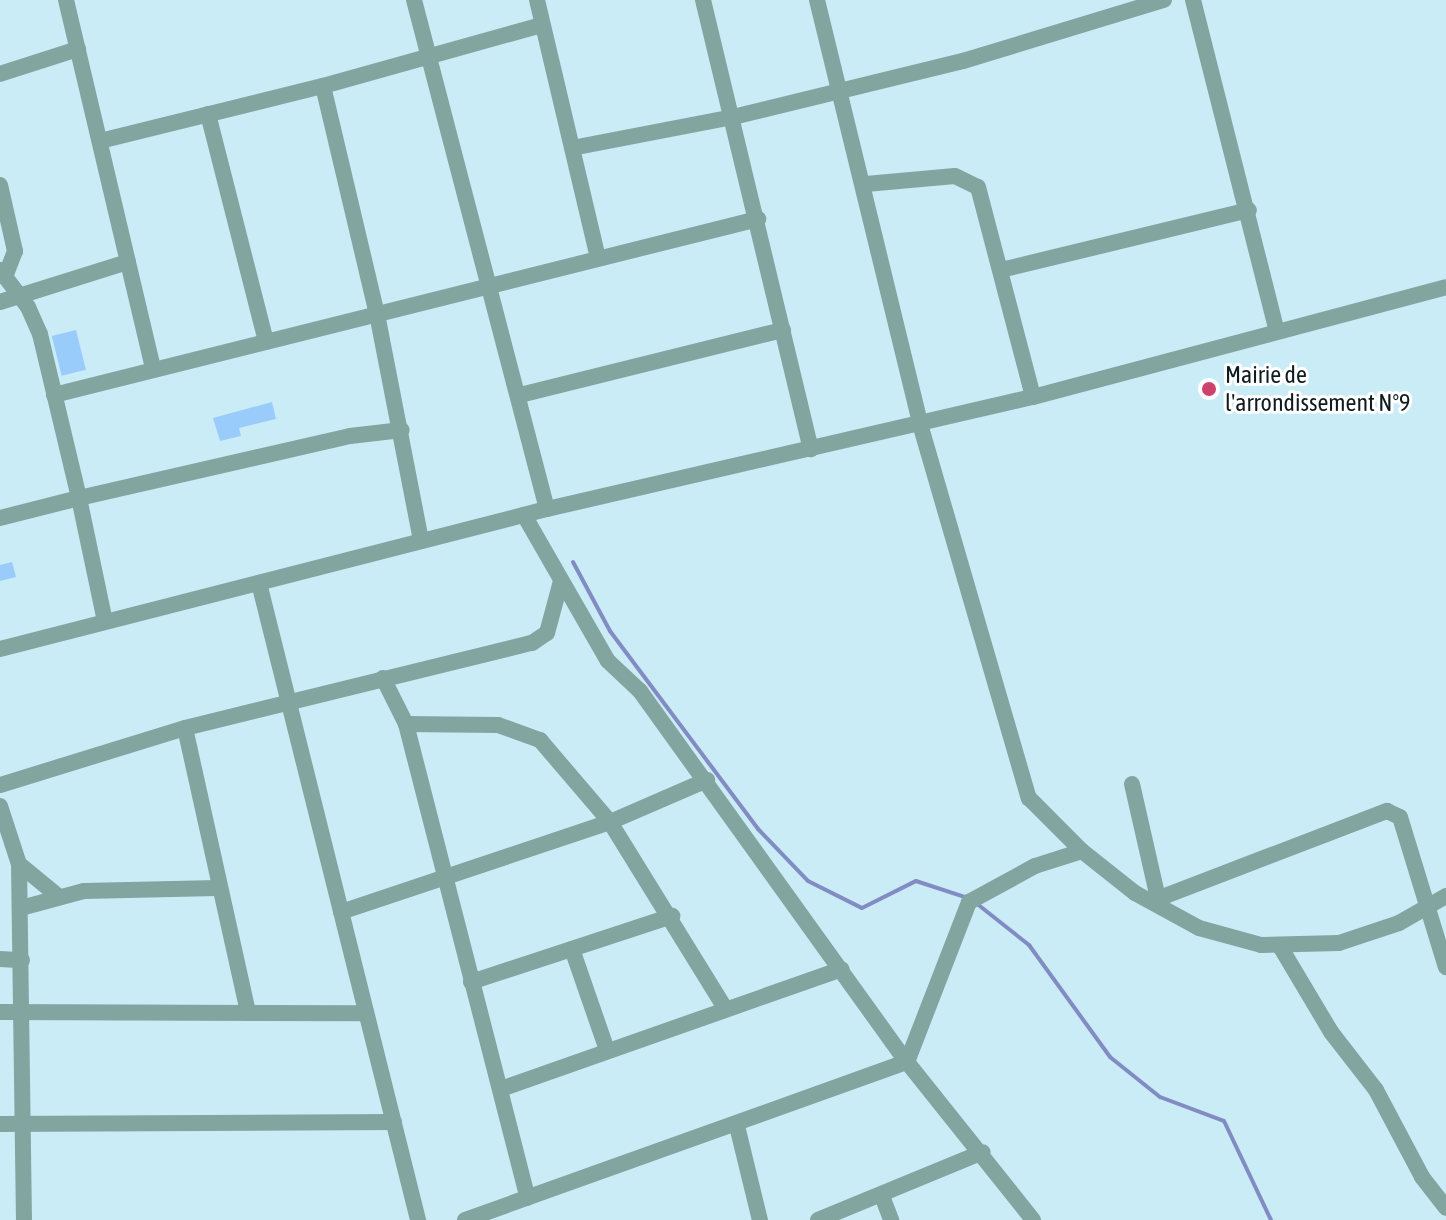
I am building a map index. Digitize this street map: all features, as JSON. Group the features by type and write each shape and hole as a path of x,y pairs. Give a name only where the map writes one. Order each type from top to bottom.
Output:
{"street":[{"path":"66,0 153,369"},
{"path":"414,0 520,395 547,509"},
{"path":"537,0 598,258"},
{"path":"703,0 811,449"},
{"path":"817,0 866,184 920,424 1022,782 1042,814 1082,851 1199,928 1281,948 1339,943 1432,906 1446,896"},
{"path":"572,148 733,117 963,61 1164,0"},
{"path":"1193,0 1249,210 1276,329"},
{"path":"100,141 429,59 542,25"},
{"path":"0,74 78,49"},
{"path":"323,86 402,430 421,541"},
{"path":"208,114 266,342"},
{"path":"866,184 955,176 971,181 984,195 1033,397"},
{"path":"0,185 15,251 3,273 40,334 105,621"},
{"path":"1001,270 1249,210"},
{"path":"54,395 377,314 490,289 598,258 758,219"},
{"path":"0,302 128,262"},
{"path":"0,649 547,509 1033,397 1276,329 1446,287"},
{"path":"520,395 783,330"},
{"path":"0,518 350,436 402,430"},
{"path":"524,515 608,661 640,691 907,1062 983,1152 1033,1220"},
{"path":"0,785 185,728 289,705 543,638 561,581"},
{"path":"259,583 418,1220"},
{"path":"383,678 406,724 528,1198"},
{"path":"406,724 475,723 533,736 570,770 610,822 672,916 725,1008"},
{"path":"185,728 217,888 248,1013"},
{"path":"341,912 610,822 707,780"},
{"path":"1132,784 1155,899"},
{"path":"0,806 19,864 24,1220"},
{"path":"1155,899 1387,811 1400,817 1432,906 1446,967"},
{"path":"465,1220 737,1126 907,1062 969,902 1035,866 1082,851"},
{"path":"19,864 58,896"},
{"path":"21,908 58,896 107,889 217,888"},
{"path":"471,982 672,916"},
{"path":"1281,948 1331,1032 1376,1090 1422,1177 1446,1208"},
{"path":"572,949 607,1050"},
{"path":"0,959 22,960"},
{"path":"501,1089 842,969"},
{"path":"0,1012 366,1013"},
{"path":"0,1124 394,1122"},
{"path":"737,1126 760,1220"},
{"path":"818,1220 983,1152"},
{"path":"882,1196 891,1220"}],"building":[{"path":"76,330 86,370 62,376 52,336"},
{"path":"272,402 276,419 239,428 241,436 220,441 213,418"},
{"path":"12,562 16,577 0,581 0,565"}],"waterway":[{"path":"573,562 610,631 758,829 808,881 862,908 916,881 968,898"},
{"path":"976,903 1029,945 1110,1057 1160,1097 1224,1121 1271,1220"}],"place":[{"name":"Mairie de l'arrondissement N°9","path":"1209,389"}]}
